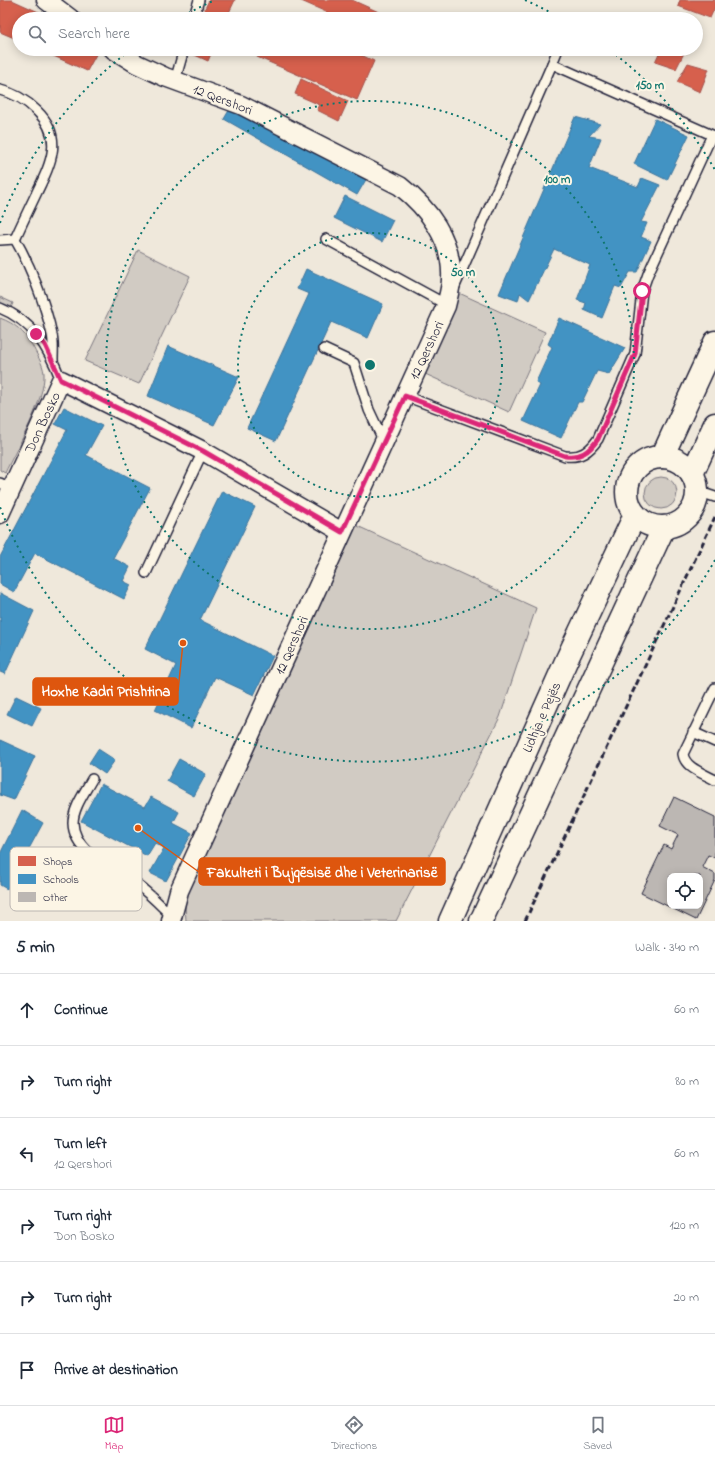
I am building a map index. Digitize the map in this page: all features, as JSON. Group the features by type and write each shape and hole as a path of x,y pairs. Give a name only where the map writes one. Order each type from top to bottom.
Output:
{"highway":[{"path":"662,457 715,342"},
{"path":"701,487 680,461 662,457 651,458 641,464 630,477 627,494 629,505 635,515 643,522 653,526 673,526 688,516 697,500 701,487 715,424"},
{"name":"Lidhja e Pejës","path":"450,921 567,659 635,515"},
{"path":"481,921 664,527"}],"street":[{"path":"46,0 62,12"},
{"name":"12 Qershori","path":"124,56 137,64 175,81 241,104 400,186 416,198 431,216 442,234 448,255 451,278 446,306 179,891 171,918"},
{"name":"Don Bosko","path":"0,514 6,485 61,380 203,451 342,532"}],"lane":[{"path":"195,12 199,0"},
{"path":"175,81 182,56"},
{"path":"326,239 446,306 555,56"},
{"path":"405,396 565,456 575,457 592,448 598,439 630,369 637,343 642,291 648,274 712,135 552,64"},
{"path":"0,90 19,97 31,105 49,126 53,139 52,155 47,171 15,239"},
{"path":"0,240 15,239"},
{"path":"15,239 32,275 50,326 53,360"},
{"path":"0,308 18,317 45,345 61,380"},
{"path":"324,349 354,363 369,410 384,442"},
{"path":"146,573 203,451"},
{"path":"715,688 683,754 684,760 690,767 715,780"},
{"path":"693,732 715,742"},
{"path":"85,847 74,834 73,822 75,810 92,779"},
{"path":"142,889 171,918"}],"shaded area":[{"path":"138,250 190,276 139,384 85,361"},
{"path":"459,293 545,332 509,412 423,373"},
{"path":"0,297 13,303 10,310 0,305"},
{"path":"0,318 19,328 32,345 44,373 43,384 35,410 23,438 5,473 0,470"},
{"path":"661,477 672,482 677,493 672,504 661,509 650,504 645,493 650,482"},
{"path":"353,524 536,608 500,717 396,921 186,921 184,890"}],"building: Shops":[{"path":"0,0 12,0 39,12 12,12 12,37 0,32"},
{"path":"209,0 235,0 229,12 203,12"},
{"path":"299,0 352,0 379,12 326,12"},
{"path":"680,0 715,0 715,7 710,18 703,15 703,12 694,12 678,6"},
{"path":"54,56 95,56 87,71"},
{"path":"197,56 210,56 208,61"},
{"path":"363,56 374,61 357,100 257,57"},
{"path":"658,56 682,56 676,69 655,62"},
{"path":"688,63 709,69 700,92 677,82"},
{"path":"301,79 348,101 339,121 317,110 320,105 295,94"}],"building: Schools":[{"path":"238,95 371,171 357,195 224,119"},
{"path":"575,117 600,124 589,136 601,138 589,168 638,187 642,178 660,185 641,222 647,223 641,237 651,241 637,272 630,272 621,288 615,286 602,318 584,310 586,303 577,300 590,265 554,249 529,300 520,293 518,301 499,294"},
{"path":"655,119 689,135 667,180 634,164"},
{"path":"345,196 393,220 382,242 334,218"},
{"path":"306,269 383,304 368,338 331,322 276,441 247,428 309,294 297,289"},
{"path":"559,318 625,348 609,374 597,371 582,402 578,402 561,438 523,421 540,385 536,382 552,347 548,344"},
{"path":"168,346 239,377 214,425 148,396"},
{"path":"64,407 102,426 86,455 150,488 113,558 130,567 123,581 131,585 124,599 35,553 14,592 0,584 0,557 67,430 55,424"},
{"path":"222,491 255,507 200,620 273,656 254,695 215,677 191,728 155,710 176,665 145,649"},
{"path":"0,593 34,611 5,674 0,672"},
{"path":"16,696 41,708 32,726 7,714"},
{"path":"0,740 35,756 14,800 0,795"},
{"path":"98,749 115,760 105,774 89,763"},
{"path":"179,759 206,774 194,796 167,781"},
{"path":"101,784 145,807 151,797 179,812 173,823 192,833 166,881 150,873 164,848 155,843 147,856 142,853 142,847 130,847 81,821"},
{"path":"22,810 43,823 30,847 10,847 10,884 7,889 0,885 0,854"}],"building: Other":[{"path":"674,797 715,817 715,858 708,855 702,867 715,874 715,880 703,905 703,873 667,873 667,906 641,893 664,845 671,849 678,835 660,826"},
{"path":"674,909 701,909 696,920"}],"railway":[{"path":"525,921 715,517"}],"place":[{"name":"Hoxhe Kadri Prishtina","path":"183,643"},
{"name":"Fakulteti i Bujqësisë dhe i Veterinarisë","path":"138,828"}],"route":[{"path":"36,334 45,345 61,380 203,451 342,532 405,396 565,456 575,457 584,454 592,448 598,439 630,369 635,354 638,338 642,291"}]}
